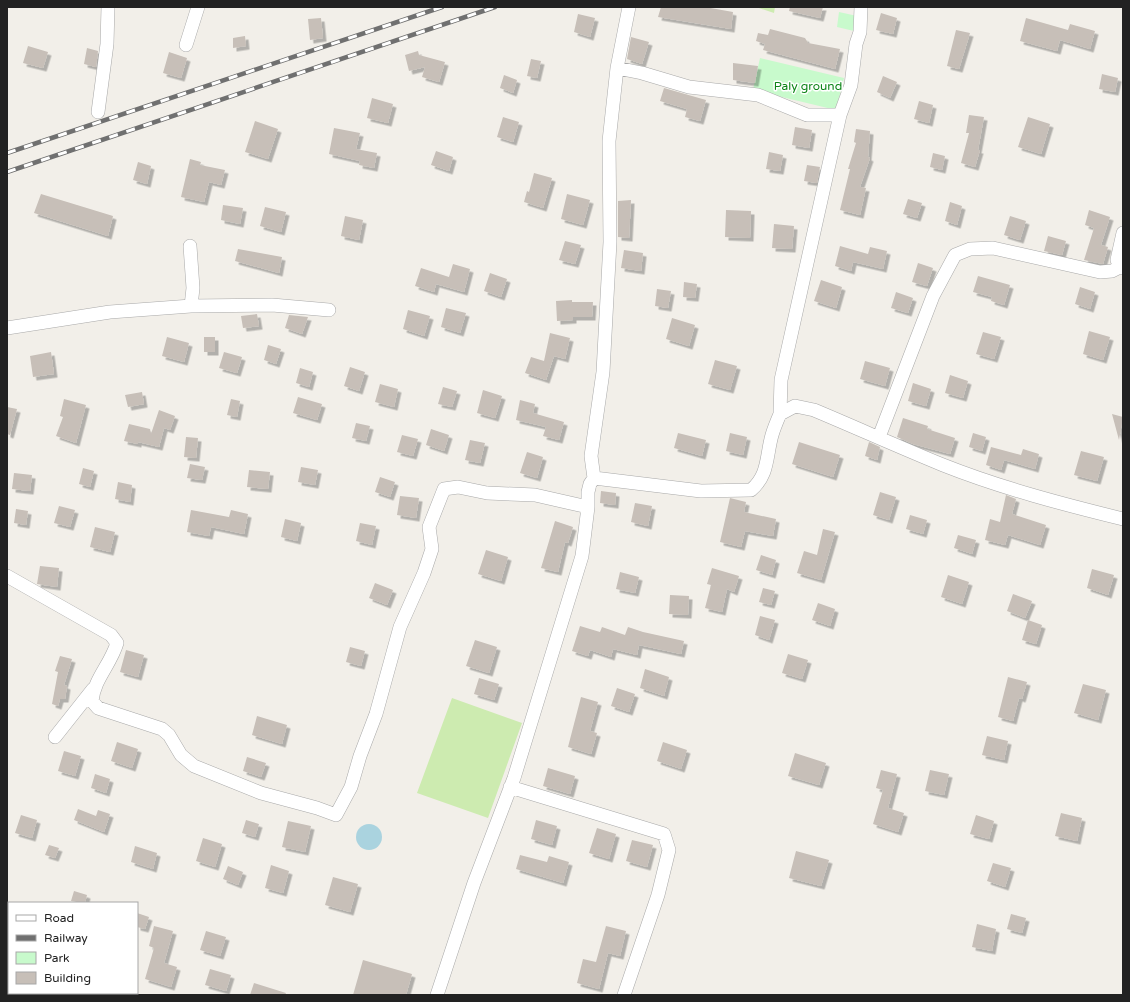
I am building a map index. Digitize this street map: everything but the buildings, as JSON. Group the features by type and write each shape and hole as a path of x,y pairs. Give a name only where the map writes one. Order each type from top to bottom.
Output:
{"street":[{"path":"98,112 107,44 108,7"},
{"path":"186,44 198,7"},
{"path":"436,995 474,883 510,787 582,556 588,507 588,492 590,484 594,478 591,456 603,372 610,242 609,141 617,68 629,7"},
{"path":"594,478 702,491 751,490 760,482 765,470 772,435 780,414 781,380 840,116 851,85 856,44 860,32 861,7"},
{"path":"617,68 642,73 689,87 758,95 807,114 840,116"},
{"path":"879,437 933,296 955,255 970,250 993,248 1100,272 1112,271 1121,267 1117,260 1123,233"},
{"path":"190,246 193,288 191,306"},
{"path":"7,328 110,312 191,306 272,305 329,310"},
{"path":"780,414 794,406 814,410 943,465 1081,509 1123,519"},
{"path":"93,689 92,701 98,708 162,729 169,734 181,755 194,766 261,793 317,808 336,815 351,787 360,756 376,714 400,627 426,567 432,549 429,527 444,489 458,487 487,493 535,495 588,507"},
{"path":"7,576 111,635 117,643 114,653 93,689 55,737"},
{"path":"510,787 664,834 669,850 658,895 624,995"}],"green space":[{"path":"756,7 775,7 774,13"},
{"path":"839,12 857,16 854,31 837,27"},
{"name":"Paly ground","path":"760,58 844,78 836,110 753,90"},
{"path":"452,698 522,723 488,818 417,793"}],"water":[{"path":"369,824 378,828 382,837 378,846 369,850 360,846 356,837 360,828"}],"railway":[{"path":"7,153 442,7"},
{"path":"7,172 495,7"}]}
